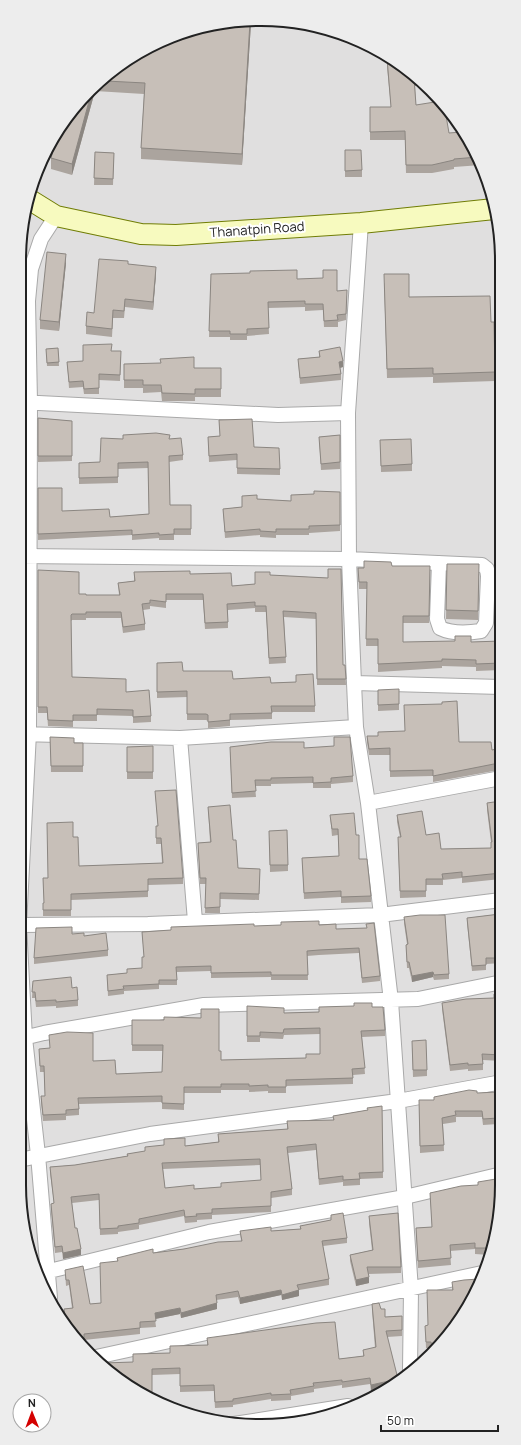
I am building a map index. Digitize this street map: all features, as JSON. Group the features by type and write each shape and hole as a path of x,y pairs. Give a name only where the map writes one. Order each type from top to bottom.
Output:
{"main road":[{"name":"Thanatpin Road","path":"34,202 56,216 141,234 162,235 361,222 489,209"}],"street":[{"path":"26,352 31,269 41,239 56,216"},
{"path":"361,222 348,413 349,559 354,683 356,727 368,803 391,1001 412,1290 410,1365"},
{"path":"26,402 278,415 348,413"},
{"path":"26,556 349,559 438,563 482,565 487,569 488,576 486,623 481,631 472,633 446,631 440,628 437,619 438,563"},
{"path":"354,683 495,687"},
{"path":"26,734 180,738 356,727"},
{"path":"180,738 195,921"},
{"path":"368,803 495,779"},
{"path":"26,925 148,924 380,914 495,901"},
{"path":"26,1037 204,1006 418,999 495,983"},
{"path":"26,1067 38,1155 43,1272"},
{"path":"26,1158 150,1134 398,1101 495,1083"},
{"path":"44,1273 209,1232 405,1197 495,1176"},
{"path":"101,1356 476,1275"},
{"path":"270,1418 328,1409"}],"shaded area":[{"path":"260,26 276,27 291,28 321,34 336,38 378,57 403,74 437,106 464,143 471,157 483,185 493,230 495,260 495,1184 493,1215 487,1245 483,1260 471,1288 464,1302 447,1327 415,1361 378,1388 336,1407 291,1417 260,1419 230,1417 185,1407 143,1388 118,1371 84,1339 57,1302 38,1260 28,1215 26,260 28,230 34,200 38,185 50,157 57,143 74,118 106,84 143,57 185,38 230,28"}],"building":[{"path":"250,27 242,154 141,148 145,83 109,81 143,57 185,38 230,28"},
{"path":"387,64 414,84 416,105 433,102 437,106 446,117 449,133 457,132 471,158 454,159 432,165 406,165 405,131 370,132 370,107 391,107"},
{"path":"89,101 72,164 51,158 57,143 74,118"},
{"path":"345,150 361,150 362,170 345,171"},
{"path":"95,152 114,153 113,179 94,178"},
{"path":"47,252 66,254 59,322 40,320"},
{"path":"99,259 128,261 128,264 156,267 153,302 125,299 124,311 113,310 112,329 86,326 87,312 94,313"},
{"path":"297,270 297,279 323,278 323,270 337,270 337,291 347,290 346,314 337,315 338,320 324,321 323,304 305,304 305,301 268,302 269,328 247,329 247,334 230,334 230,331 209,331 211,274"},
{"path":"384,274 409,274 409,297 490,296 491,322 494,322 495,372 433,374 433,368 387,369"},
{"path":"112,344 111,351 121,351 120,375 99,374 99,388 84,389 83,381 69,382 67,362 83,361 83,345"},
{"path":"340,347 343,361 339,362 341,374 300,378 298,359 320,357 319,351"},
{"path":"58,348 59,362 47,363 46,349"},
{"path":"194,357 194,368 221,368 221,389 195,389 195,394 162,393 161,385 143,385 143,380 124,380 124,364 161,363 160,359"},
{"path":"38,418 72,421 72,456 38,456"},
{"path":"252,419 254,447 279,448 280,469 237,468 237,454 209,456 208,437 220,436 219,420"},
{"path":"156,433 170,435 169,439 181,438 183,455 169,456 170,505 191,505 191,529 174,529 174,534 159,535 159,533 132,535 132,530 38,534 38,488 62,488 62,511 109,509 110,517 149,514 148,462 118,463 118,477 79,478 79,463 100,462 101,438 123,439 123,435"},
{"path":"340,435 340,462 321,464 319,437"},
{"path":"411,439 412,464 381,466 380,440"},
{"path":"314,491 340,492 340,525 309,526 309,529 276,529 276,532 260,531 260,529 225,532 223,509 242,507 242,496 257,495 257,499 291,501 291,495 314,494"},
{"path":"364,561 391,562 392,566 430,566 429,616 403,616 403,642 455,641 455,636 471,636 471,642 495,641 495,663 476,664 476,660 442,659 442,661 378,664 378,639 366,639 367,582 359,582 358,568 364,568"},
{"path":"447,564 479,564 478,611 446,610"},
{"path":"328,569 341,569 343,665 345,665 346,679 317,679 316,613 283,611 286,657 269,658 266,606 255,606 255,602 227,604 228,622 205,623 203,594 166,594 166,602 150,600 150,603 142,604 145,624 123,627 121,612 86,612 86,614 71,615 72,677 126,679 126,692 149,690 151,716 133,717 133,710 97,709 97,715 73,715 73,721 48,720 47,707 38,707 38,570 79,572 79,594 120,595 118,583 135,581 134,572 190,571 190,574 231,573 232,586 255,584 255,572 270,572 270,575 328,578"},
{"path":"182,662 183,671 232,671 233,679 270,677 271,683 296,682 296,675 313,674 315,706 271,706 272,713 230,714 230,720 208,722 208,715 206,714 187,714 187,691 157,692 157,663"},
{"path":"399,689 399,704 378,705 378,690"},
{"path":"457,701 459,742 491,742 492,750 495,749 495,764 433,776 433,770 390,771 390,748 369,749 367,736 378,736 378,732 405,731 404,705 442,704 442,702"},
{"path":"50,737 74,738 74,743 83,743 83,766 51,766"},
{"path":"334,737 350,737 353,776 331,778 331,782 313,783 313,777 255,780 256,791 232,793 230,747 271,742 304,742 304,748 334,746"},
{"path":"153,746 153,772 127,772 127,747"},
{"path":"176,790 183,878 148,879 148,891 71,894 71,910 43,910 43,878 48,878 47,823 73,822 73,837 78,837 79,866 163,863 161,838 156,838 156,826 158,826 155,791"},
{"path":"495,802 495,874 462,877 462,872 442,874 443,879 426,879 426,891 400,891 398,837 401,837 397,815 422,811 426,835 439,833 441,849 491,848 492,842 487,803"},
{"path":"230,805 233,840 236,840 238,868 260,869 259,894 220,893 220,907 205,908 206,878 200,878 198,843 211,842 208,807"},
{"path":"354,813 356,835 359,835 359,859 367,859 371,896 341,897 341,891 304,893 302,858 339,856 338,829 332,829 330,815"},
{"path":"287,830 288,865 270,865 269,831"},
{"path":"420,915 445,915 449,974 434,975 433,972 412,976 409,962 407,962 406,945 408,944 404,917"},
{"path":"495,915 495,958 486,958 486,965 472,966 467,918"},
{"path":"319,921 319,925 336,924 336,929 367,928 366,924 374,923 380,976 362,978 359,948 319,950 307,951 308,975 271,975 271,972 211,973 211,966 176,967 177,980 159,980 159,984 123,986 124,989 108,991 107,975 127,973 127,969 142,968 142,957 144,957 142,932 171,930 171,927 254,924 254,926 281,925 281,922"},
{"path":"72,927 72,934 84,933 84,936 106,933 108,950 34,958 36,928"},
{"path":"71,977 72,988 77,987 78,1000 56,1002 56,1000 36,1001 35,992 32,992 33,981"},
{"path":"495,994 495,1055 482,1054 483,1064 468,1065 468,1063 450,1065 442,1003 466,999 494,998"},
{"path":"354,1003 372,1003 372,1007 383,1007 385,1030 361,1031 365,1068 352,1069 353,1078 286,1080 286,1087 268,1087 268,1085 249,1086 249,1084 221,1084 221,1087 184,1087 184,1104 162,1103 162,1096 78,1098 79,1109 66,1110 66,1114 43,1115 41,1096 45,1096 44,1066 40,1066 39,1049 50,1048 49,1035 67,1032 93,1033 93,1061 115,1060 116,1074 162,1072 163,1045 132,1045 132,1020 164,1020 164,1017 201,1018 201,1009 219,1009 219,1051 221,1051 221,1060 306,1058 306,1054 320,1054 320,1028 284,1029 283,1033 260,1032 260,1036 247,1036 247,1006 284,1008 284,1013 319,1012 319,1007 354,1006"},
{"path":"426,1040 427,1070 413,1070 412,1041"},
{"path":"469,1090 477,1091 477,1093 495,1092 495,1118 483,1119 482,1111 455,1111 456,1115 442,1118 444,1145 420,1146 419,1100 434,1100 434,1097"},
{"path":"382,1106 383,1172 359,1173 360,1179 343,1180 343,1176 319,1179 316,1144 287,1147 292,1189 271,1192 271,1206 212,1209 212,1213 196,1214 197,1216 185,1217 184,1210 139,1219 139,1223 118,1226 118,1228 100,1229 99,1194 71,1197 75,1228 77,1228 81,1249 63,1253 62,1246 55,1247 51,1204 54,1203 50,1167 75,1165 128,1156 127,1154 145,1151 145,1147 164,1145 164,1139 185,1138 185,1146 219,1142 218,1134 288,1129 287,1121 334,1120 333,1116 368,1110 367,1108","holes":["260,1159 261,1180 221,1183 221,1187 194,1189 194,1185 165,1188 162,1163"]},
{"path":"495,1179 493,1215 486,1248 475,1248 475,1243 450,1245 451,1258 418,1261 416,1228 432,1227 430,1193 461,1186 478,1185 478,1182"},
{"path":"343,1213 347,1238 322,1241 329,1279 297,1285 299,1290 282,1295 281,1290 240,1298 238,1291 216,1295 217,1303 181,1313 180,1308 155,1313 156,1321 140,1322 140,1328 84,1334 84,1339 65,1313 64,1309 73,1308 69,1280 66,1280 65,1270 83,1266 90,1304 101,1303 100,1263 118,1261 117,1258 153,1249 153,1253 184,1249 218,1242 242,1241 240,1231 271,1227 271,1231 301,1229 300,1226 331,1220 331,1215"},
{"path":"398,1213 401,1267 367,1267 369,1277 356,1280 350,1255 373,1250 369,1216"},
{"path":"475,1279 464,1302 437,1339 431,1345 431,1342 426,1342 425,1326 428,1325 427,1290 453,1290 452,1282"},
{"path":"379,1303 381,1309 385,1309 385,1317 402,1316 402,1330 386,1331 397,1375 388,1381 371,1385 370,1378 342,1382 342,1380 313,1383 314,1386 290,1390 291,1394 271,1395 271,1393 233,1399 233,1401 215,1402 214,1385 180,1386 180,1368 152,1369 152,1392 143,1388 108,1363 133,1362 133,1354 170,1353 170,1346 208,1345 207,1338 316,1323 335,1322 339,1359 364,1356 363,1350 376,1347 372,1304"}]}
